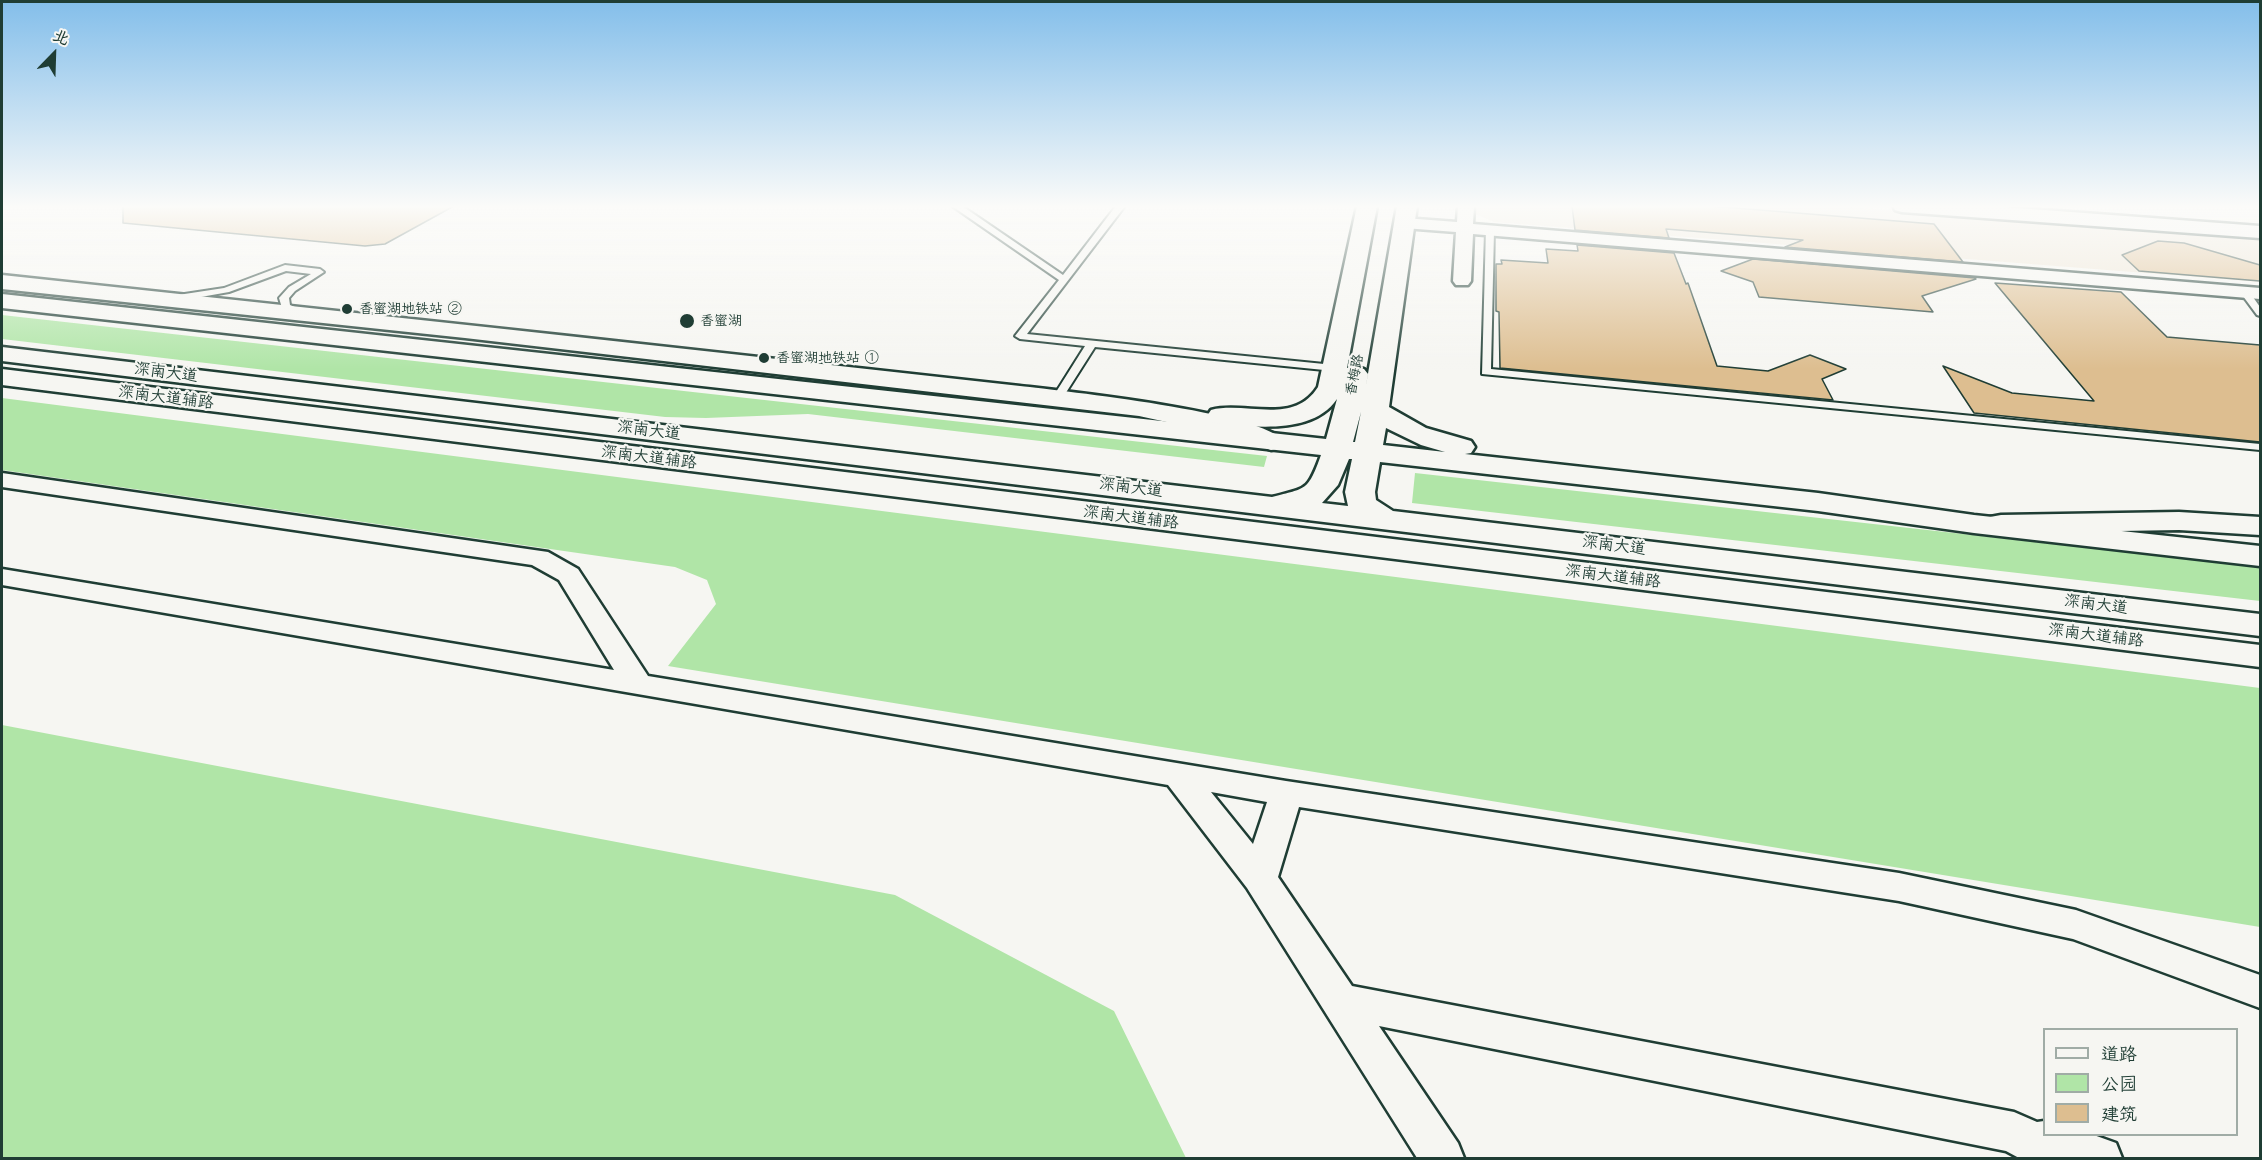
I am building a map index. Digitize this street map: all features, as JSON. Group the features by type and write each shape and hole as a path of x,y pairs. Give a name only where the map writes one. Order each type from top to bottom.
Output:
{"main road":[{"path":"2,282 465,331 1056,400 1254,419 1289,416 1318,406 1327,398 1356,260"},
{"name":"香梅路","path":"1274,505 1294,503 1316,494 1328,478 1352,393 1376,260"},
{"name":"香梅路","path":"1382,518 1366,509 1360,499 1399,260"},
{"path":"2,301 1818,502 1974,524 2260,556"},
{"path":"465,331 571,364"},
{"name":"深南大道","path":"9,356 1274,505 2260,625"},
{"name":"深南大道辅路","path":"2,377 2260,656"},
{"path":"849,395 987,392"},
{"path":"1352,393 1375,411 1421,437 1441,443 1702,478 1818,502"},
{"path":"1138,408 1244,431 1272,442"},
{"path":"1974,524 2161,521 2260,526"}],"street":[{"path":"1462,281 1463,260"},
{"path":"1855,260 2253,293"},
{"path":"2,480 539,558 569,575 638,684"},
{"path":"2,577 1286,793 1899,887 2076,925 2260,992"},
{"path":"1178,774 1260,878 1442,1158"},
{"path":"1260,878 1286,793"},
{"path":"1340,1001 2014,1132 2100,1158"},
{"path":"2014,1132 2059,1158"}],"lane":[{"path":"1035,260 1064,280"},
{"path":"1080,260 1020,336 1334,368"},
{"path":"1489,260 1486,372 2260,447"},
{"path":"159,299 226,290 285,268 320,272 292,289 284,298 285,306 306,314"},
{"path":"2253,293 2260,313"},
{"path":"1056,400 1092,344"}],"shaded area":[{"path":"1981,260 2260,260 2260,282"}],"green space":[{"path":"2,315 1267,456 1264,467 808,414 706,418 665,417 2,339"},
{"path":"2,398 2260,688 2260,927 668,666 716,604 707,580 675,567 2,470"},
{"path":"1415,473 2260,567 2260,601 1412,503"},
{"path":"2,725 895,895 1114,1011 1186,1158 2,1158"}],"building":[{"path":"1501,260 1548,263 1548,260 1677,260 1686,284 1688,283 1717,366 1768,371 1810,355 1846,369 1822,379 1833,400 1500,368 1499,312 1496,311 1496,264 1502,264"},
{"path":"1750,260 1766,260 1976,279 1922,296 1933,312 1759,297 1753,282 1721,271"},
{"path":"2127,260 2243,260 2260,265 2260,281 2139,271"},
{"path":"1995,283 2121,292 2167,337 2260,345 2260,442 1974,413 1943,366 2012,393 2094,401"}],"place":[{"name":"香蜜湖地铁站 ②","path":"347,309"},
{"name":"香蜜湖","path":"687,321"},
{"name":"香蜜湖地铁站 ①","path":"764,358"}]}
